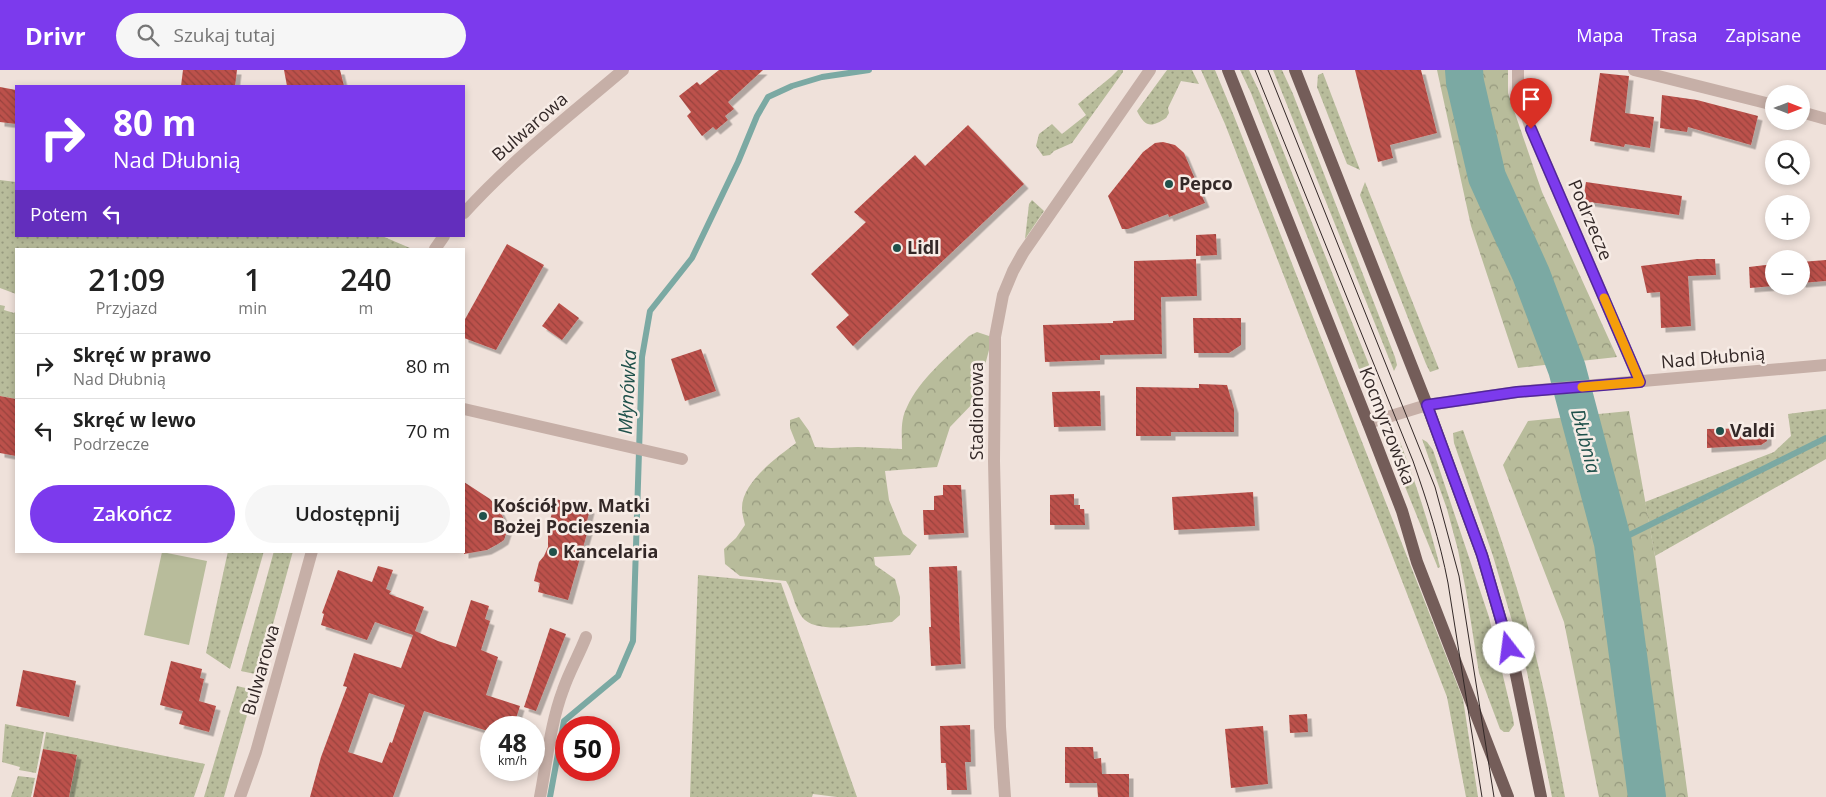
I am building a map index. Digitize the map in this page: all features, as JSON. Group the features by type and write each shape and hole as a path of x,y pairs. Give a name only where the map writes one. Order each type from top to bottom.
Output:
{"main road":[{"name":"Kocmyrzowska","path":"1228,70 1402,511 1417,562 1508,797"},
{"path":"1295,70 1464,504 1496,600 1520,689 1541,797"}],"street":[{"name":"Bulwarowa","path":"465,212 545,136 623,70"},
{"name":"Stadionowa","path":"1005,797 1000,727 994,461 995,354 1000,310 1008,282 1023,253 1150,70"},
{"name":"Podrzecze","path":"1518,70 1518,88 1531,129 1640,382"},
{"path":"1634,70 1765,103"},
{"path":"1810,115 1826,119"},
{"path":"436,248 443,237"},
{"name":"Nad Dłubnią","path":"1368,423 1427,405 1517,392 1826,365"},
{"path":"465,410 682,459"},
{"name":"Bulwarowa","path":"240,797 256,752 311,553"},
{"path":"540,797 555,716 563,690 586,637"}],"green space":[{"path":"1118,70 1123,70 1123,72 1072,143 1054,151 1050,155 1043,156 1036,146 1039,134 1052,124 1062,134 1086,115 1078,104"},
{"path":"1167,70 1192,70 1199,84 1181,81 1168,108 1169,113 1166,118 1152,124 1146,123 1137,111"},
{"path":"1201,70 1215,70 1463,699 1478,797 1466,797 1447,697 1225,124"},
{"path":"1240,70 1249,70 1259,91 1376,382 1365,378 1360,371 1251,93"},
{"path":"1273,70 1282,70 1293,94 1395,357 1397,365 1394,371"},
{"path":"1437,70 1508,70 1508,93 1542,192 1617,357 1518,368 1471,226"},
{"path":"1323,73 1360,170 1347,164 1317,87 1318,75"},
{"path":"0,180 15,182 15,237 384,237 410,248 15,248 15,294 0,288"},
{"path":"1365,182 1439,369 1430,372 1426,364 1360,195"},
{"path":"1032,200 1044,211 1025,239 1029,204"},
{"path":"0,305 5,306 4,310 15,312 15,399 0,396"},
{"path":"977,332 989,336 989,350 976,400 950,427 937,467 885,471 889,500 903,534 917,545 910,555 874,557 875,565 895,579 900,597 900,615 892,622 844,627 819,626 809,623 802,617 786,581 740,576 725,564 724,549 736,538 745,525 742,509 743,499 747,490 762,472 796,443 790,428 790,420 799,417 809,431 815,447 902,449 903,417 912,397 943,360 969,336"},
{"path":"1826,409 1826,459 1655,556 1645,502 1774,452 1791,436 1788,414"},
{"path":"1629,411 1655,556 1688,797 1599,797 1564,622 1503,465 1528,421"},
{"path":"1463,430 1524,611 1554,737 1565,797 1552,797 1527,672 1493,556 1454,443 1453,433"},
{"path":"1422,439 1433,450 1489,617 1513,718 1514,725 1509,732 1504,732 1500,729 1479,673 1458,550 1447,509"},
{"path":"1400,442 1427,519 1440,567 1438,568 1395,462 1395,451"},
{"path":"162,553 207,561 189,645 144,635"},
{"path":"228,553 263,553 230,669 206,653"},
{"path":"273,553 292,553 259,675 241,671"},
{"path":"698,575 781,583 857,797 813,794 812,797 690,797"},
{"path":"237,686 254,690 224,797 204,797"},
{"path":"5,724 44,732 36,773 19,770 20,767 2,762"},
{"path":"46,732 205,764 194,797 69,797 77,756 43,749"},
{"path":"18,776 35,778 31,797 11,797"}],"building":[{"path":"183,70 237,70 235,85 181,85"},
{"path":"284,70 340,70 344,85 287,85"},
{"path":"719,70 763,70 728,102 734,109 725,116 728,120 716,130 713,127 702,136 687,116 691,112 679,96 697,82 700,85"},
{"path":"1355,70 1421,70 1437,133 1390,145 1393,158 1378,162"},
{"path":"1600,73 1629,76 1625,113 1654,117 1650,148 1625,144 1624,147 1590,141"},
{"path":"0,87 15,90 15,124 0,122"},
{"path":"1662,95 1697,100 1758,116 1751,145 1688,127 1687,132 1660,128"},
{"name":"Lidl","path":"968,125 1024,184 853,346 836,327 849,315 811,274 866,222 854,212 915,155 925,166"},
{"path":"1163,142 1175,145 1184,153 1205,203 1169,217 1168,214 1128,229 1122,229 1108,196 1143,152 1155,143"},
{"path":"1586,182 1682,196 1679,215 1583,201"},
{"path":"1216,234 1217,255 1196,256 1196,235"},
{"path":"507,244 544,265 496,350 465,338 465,319"},
{"path":"1196,259 1197,296 1161,297 1162,354 1100,355 1100,360 1045,362 1043,325 1113,323 1113,321 1134,320 1134,261"},
{"path":"1697,259 1715,259 1716,275 1688,276 1691,326 1661,328 1660,292 1647,293 1641,266"},
{"path":"1826,260 1826,281 1810,282 1810,261"},
{"path":"1765,265 1765,287 1750,288 1749,267"},
{"path":"559,303 579,318 562,340 542,326"},
{"path":"1193,318 1241,318 1241,345 1229,353 1194,353"},
{"path":"701,349 716,391 685,401 671,359"},
{"path":"1199,384 1227,385 1234,409 1234,432 1171,432 1171,436 1136,436 1136,387 1199,388"},
{"path":"1100,391 1101,426 1054,427 1052,392"},
{"path":"0,396 15,399 15,456 0,453"},
{"path":"1767,428 1767,441 1761,445 1707,448 1707,429"},
{"name":"Kościół pw. Matki Bożej Pocieszenia","path":"465,483 490,499 500,511 508,528 504,540 498,544 487,550 464,554"},
{"path":"943,485 961,485 964,533 924,535 923,510 934,510 934,496 943,495"},
{"path":"1253,492 1255,526 1174,530 1172,497"},
{"path":"1074,494 1074,505 1080,505 1080,509 1084,509 1085,525 1050,525 1050,495"},
{"path":"556,499 590,509 585,529 588,530 568,600 538,592 540,583 534,581 539,562 548,547 548,527"},
{"path":"378,566 393,570 386,589 391,591 389,594 424,607 415,631 456,647 471,600 489,606 485,619 490,621 481,650 498,657 486,695 520,706 517,716 480,716 480,729 424,711 393,797 310,797 321,757 347,687 343,686 354,653 401,668 413,635 375,622 367,640 321,625 324,614 322,613 338,570 372,582","holes":["369,693 405,705 392,743 390,742 382,763 348,752"]},
{"path":"957,566 961,664 931,666 929,567"},
{"path":"550,628 566,634 536,711 524,707"},
{"path":"171,661 202,669 200,678 204,679 199,701 216,706 209,732 179,724 183,711 160,705"},
{"path":"23,670 76,681 69,717 16,706"},
{"path":"1307,714 1308,732 1290,733 1289,715"},
{"path":"970,725 971,762 965,762 967,790 947,790 946,763 941,763 940,726"},
{"path":"1263,726 1268,784 1231,788 1225,729"},
{"path":"1065,747 1093,747 1094,759 1101,758 1102,774 1129,774 1129,797 1098,797 1097,783 1065,783"},
{"path":"43,749 77,755 69,797 33,797"}],"waterway":[{"name":"Młynówka","path":"550,797 564,721 618,676 633,641 642,357 650,311 692,258 738,162 757,116 768,97 792,86 822,77 869,70"},
{"name":"Dłubnia","path":"1464,70 1465,82 1487,177 1531,274 1567,369 1613,543 1647,797"},
{"path":"1613,543 1826,438"}],"tram line":[{"path":"1255,70 1413,461 1428,506 1448,583 1482,797"},
{"path":"1268,70 1435,487 1459,576 1494,797"}],"slow traffic":[{"path":"1582,387 1640,382 1604,298"}],"place":[{"name":"Pepco","path":"1169,184"},
{"name":"Lidl","path":"897,248"},
{"name":"Valdi","path":"1720,431"},
{"name":"Kościół pw. Matki Bożej Pocieszenia","path":"483,516"},
{"name":"Kancelaria","path":"553,552"}],"route":[{"path":"1509,648 1482,555 1427,405 1517,392 1640,382 1531,129"}]}
